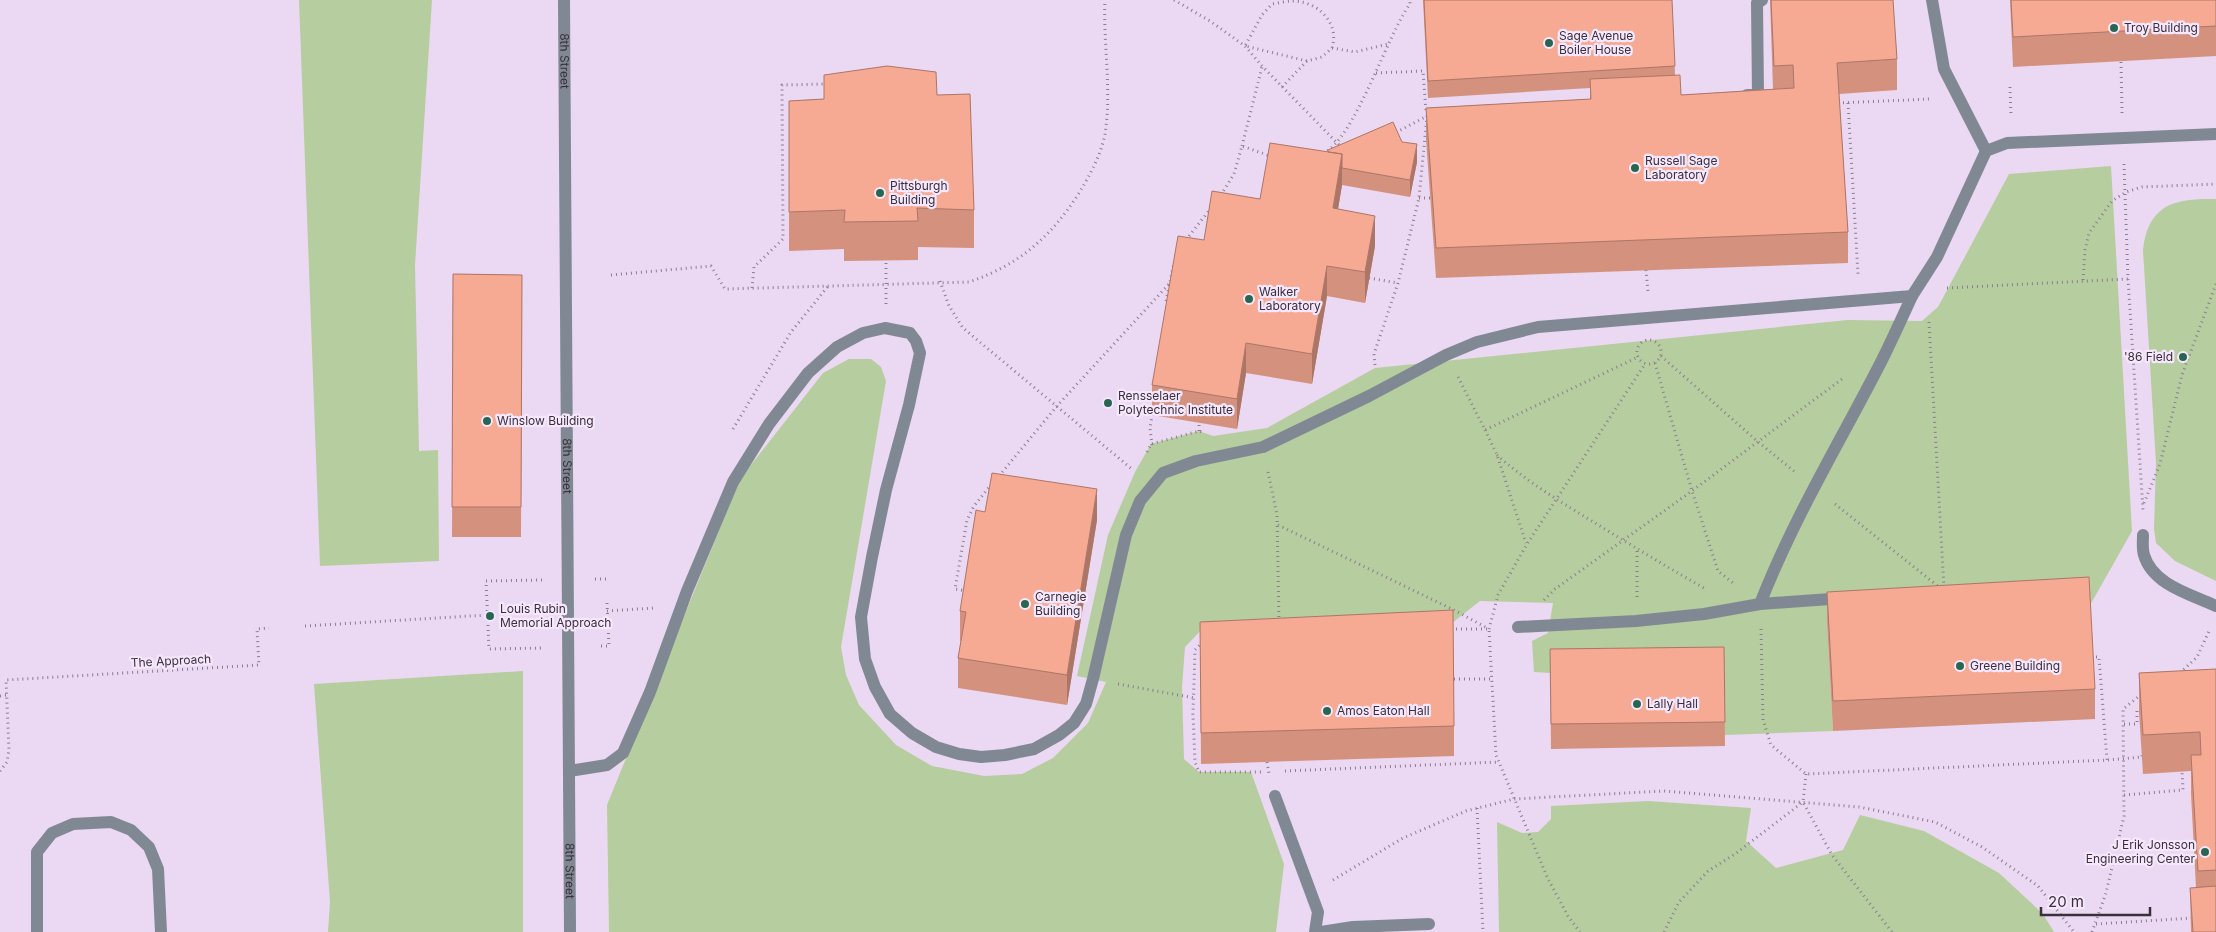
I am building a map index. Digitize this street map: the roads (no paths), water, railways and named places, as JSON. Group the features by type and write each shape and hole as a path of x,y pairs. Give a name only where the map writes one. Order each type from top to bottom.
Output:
{"street":[{"name":"8th Street","path":"564,0 570,932"},
{"path":"1739,96 1758,95 1757,3 1762,0"},
{"path":"1932,0 1944,69 1986,152"},
{"path":"1760,604 1778,558 1809,494 1882,362 1912,296 1937,257 1986,152 2006,144 2216,134"},
{"path":"569,771 606,765 623,752 650,692 687,591 730,490 750,453 769,424 808,373 837,347 862,333 885,328 910,333 916,341 920,353 909,404 886,490 861,617 865,659 875,686 890,714 912,733 936,747 958,754 981,757 1005,756 1034,749 1059,735 1074,723 1086,704 1093,679 1126,535 1140,500 1163,474 1196,461 1263,447 1383,389 1446,355 1476,342 1538,327 1912,296"},
{"path":"2143,535 2143,554 2152,572 2168,584 2216,606"},
{"path":"1518,627 1636,621 1704,614 1760,604 1857,597"},
{"path":"1276,796 1318,912 1314,932"},
{"path":"37,932 37,852 52,833 73,824 111,822 131,830 149,847 158,869 161,932"},
{"path":"1321,932 1353,927 1429,924"}],"place":[{"name":"Troy Building","path":"2114,28"},
{"name":"Sage Avenue Boiler House","path":"1549,43"},
{"name":"Russell Sage Laboratory","path":"1635,168"},
{"name":"Pittsburgh Building","path":"880,193"},
{"name":"Walker Laboratory","path":"1249,299"},
{"name":"'86 Field","path":"2183,357"},
{"name":"Rensselaer Polytechnic Institute","path":"1108,403"},
{"name":"Winslow Building","path":"487,421"},
{"name":"Carnegie Building","path":"1025,604"},
{"name":"Louis Rubin Memorial Approach","path":"490,616"},
{"name":"Greene Building","path":"1960,666"},
{"name":"Lally Hall","path":"1637,704"},
{"name":"Amos Eaton Hall","path":"1327,711"},
{"name":"J Erik Jonsson Engineering Center","path":"2205,852"}]}
